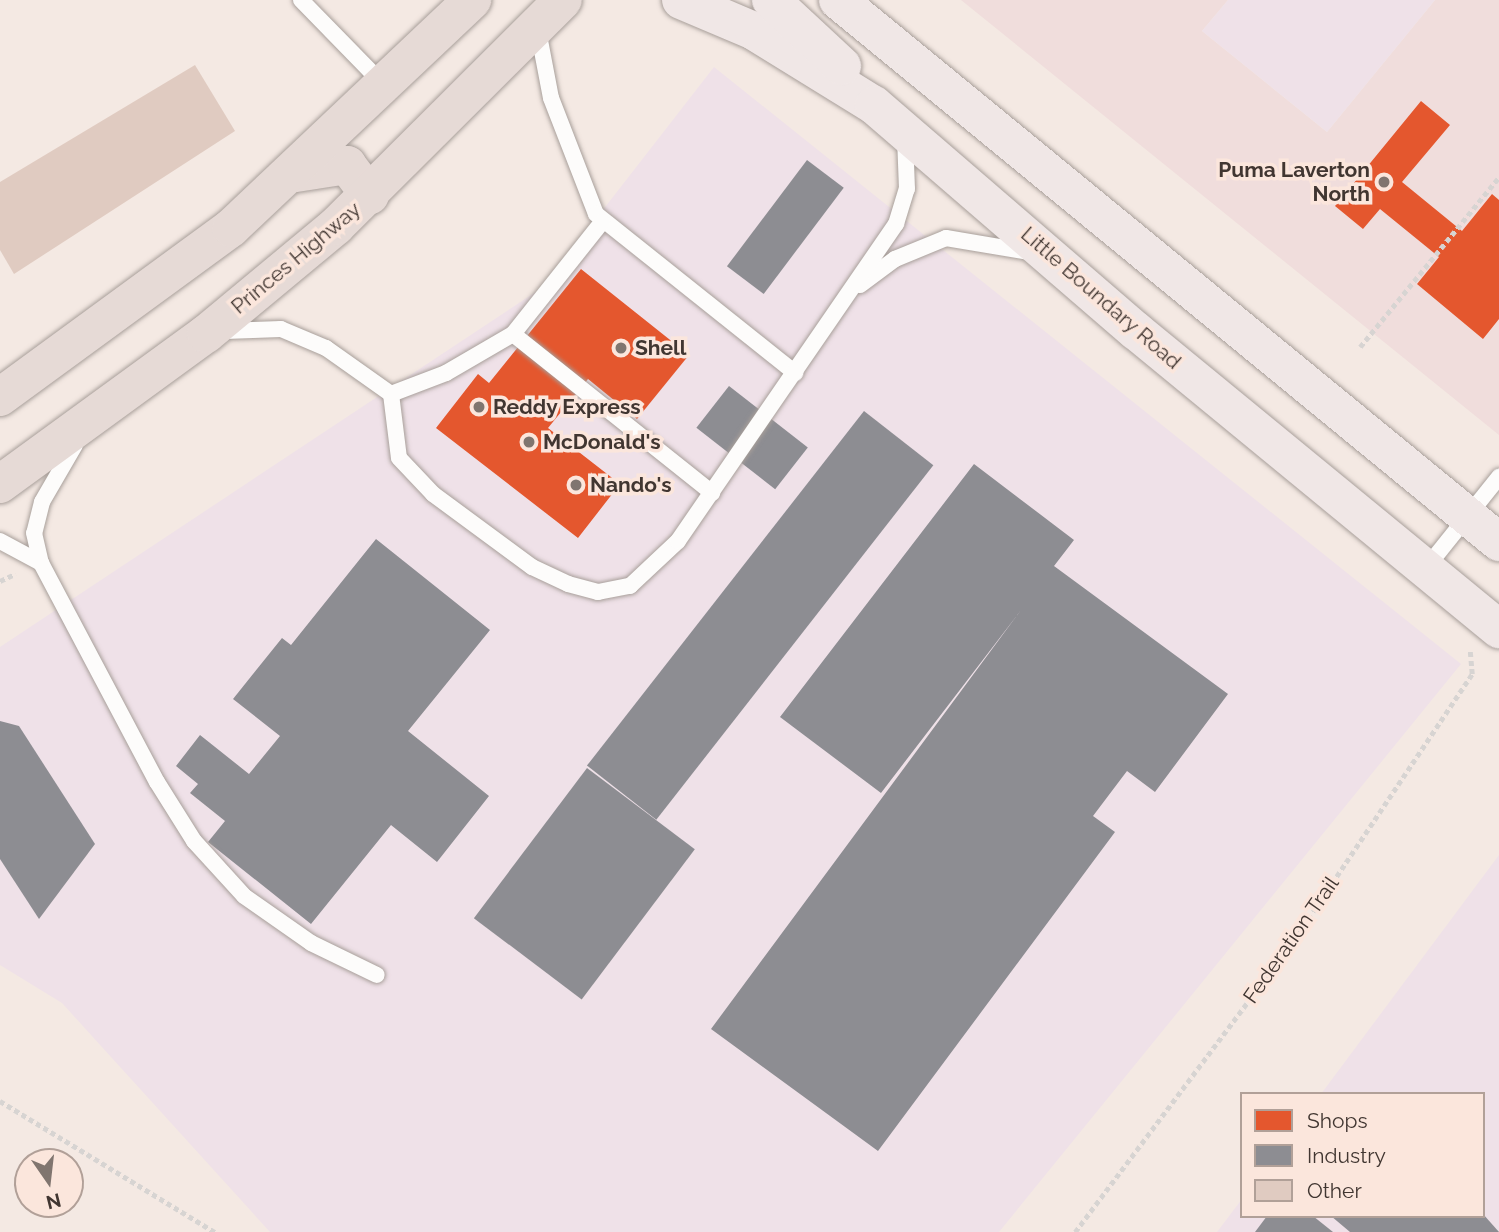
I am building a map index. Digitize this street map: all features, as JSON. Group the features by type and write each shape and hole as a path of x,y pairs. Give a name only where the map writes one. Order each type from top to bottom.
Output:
{"highway":[{"path":"0,397 145,295 296,173 472,0"},
{"name":"Princes Highway","path":"0,484 206,334 370,195 558,8"},
{"path":"296,173 347,165 370,195"}],"main road":[{"name":"Little Boundary Road","path":"681,0 754,31 874,105 1056,257 1136,331 1426,569 1487,635"},
{"path":"771,0 829,52 874,105"},
{"path":"838,0 1499,542"}],"lane":[{"path":"301,0 386,87"},
{"path":"558,8 559,124 603,222 795,373"},
{"path":"391,394 399,458 433,494 532,567 568,584 598,592 630,586 650,573 712,493 851,292 901,213 905,131"},
{"path":"391,394 446,373 513,334 603,222"},
{"path":"851,292 895,259 946,238 1056,257"},
{"path":"206,334 251,327 293,332 391,394"},
{"path":"513,334 712,493"},
{"path":"94,417 42,502 34,533 41,563 194,842 244,896 311,943 377,975"},
{"path":"1426,569 1499,477"},
{"path":"0,541 41,563"}],"path":[{"path":"1360,347 1499,177"},
{"name":"Federation Trail","path":"1075,1232 1294,940 1434,723 1469,679 1487,635"},
{"path":"0,1101 215,1232"}],"shaded area":[{"path":"961,0 1228,0 1202,31 1327,132 1435,0 1499,0 1499,435"},
{"path":"1228,0 1435,0 1327,132 1202,31"},
{"path":"714,67 1461,664 999,1232 270,1232 62,1003 0,965 0,647 543,287"},
{"path":"1499,855 1499,1232 1217,1232 1240,1202 1240,1218 1485,1218 1485,1092 1322,1092"}],"building: Shops":[{"path":"1421,101 1450,125 1402,182 1462,231 1492,194 1499,200 1499,319 1483,339 1417,284 1439,257 1380,209 1363,229 1335,206"},
{"path":"581,269 689,355 637,419 588,379 548,428 620,484 578,538 436,428 478,374 489,383"}],"building: Industry":[{"path":"807,160 844,188 764,294 727,266"},
{"path":"729,386 808,448 775,489 696,428"},
{"path":"864,411 933,465 656,820 587,766"},
{"path":"974,464 1074,540 1054,566 1228,694 1155,792 1127,771 1093,816 1115,832 878,1151 711,1029 1021,610 881,793 780,717"},
{"path":"376,539 490,630 408,731 489,796 437,862 391,825 311,924 208,842 225,821 190,793 198,784 176,766 200,735 249,774 280,736 233,699 282,638 291,645"},
{"path":"0,721 19,726 95,844 39,919 0,859"},
{"path":"587,768 695,849 582,999 474,918"},
{"path":"1485,1216 1499,1232 1350,1232 1333,1218"},
{"path":"1266,1218 1316,1218 1333,1232 1255,1232"}],"building: Other":[{"path":"195,65 235,131 14,274 0,250 0,182"}],"place":[{"name":"Puma Laverton North","path":"1384,182"},
{"name":"Shell","path":"621,348"},
{"name":"Reddy Express","path":"479,407"},
{"name":"McDonald's","path":"529,442"},
{"name":"Nando's","path":"576,485"}]}
